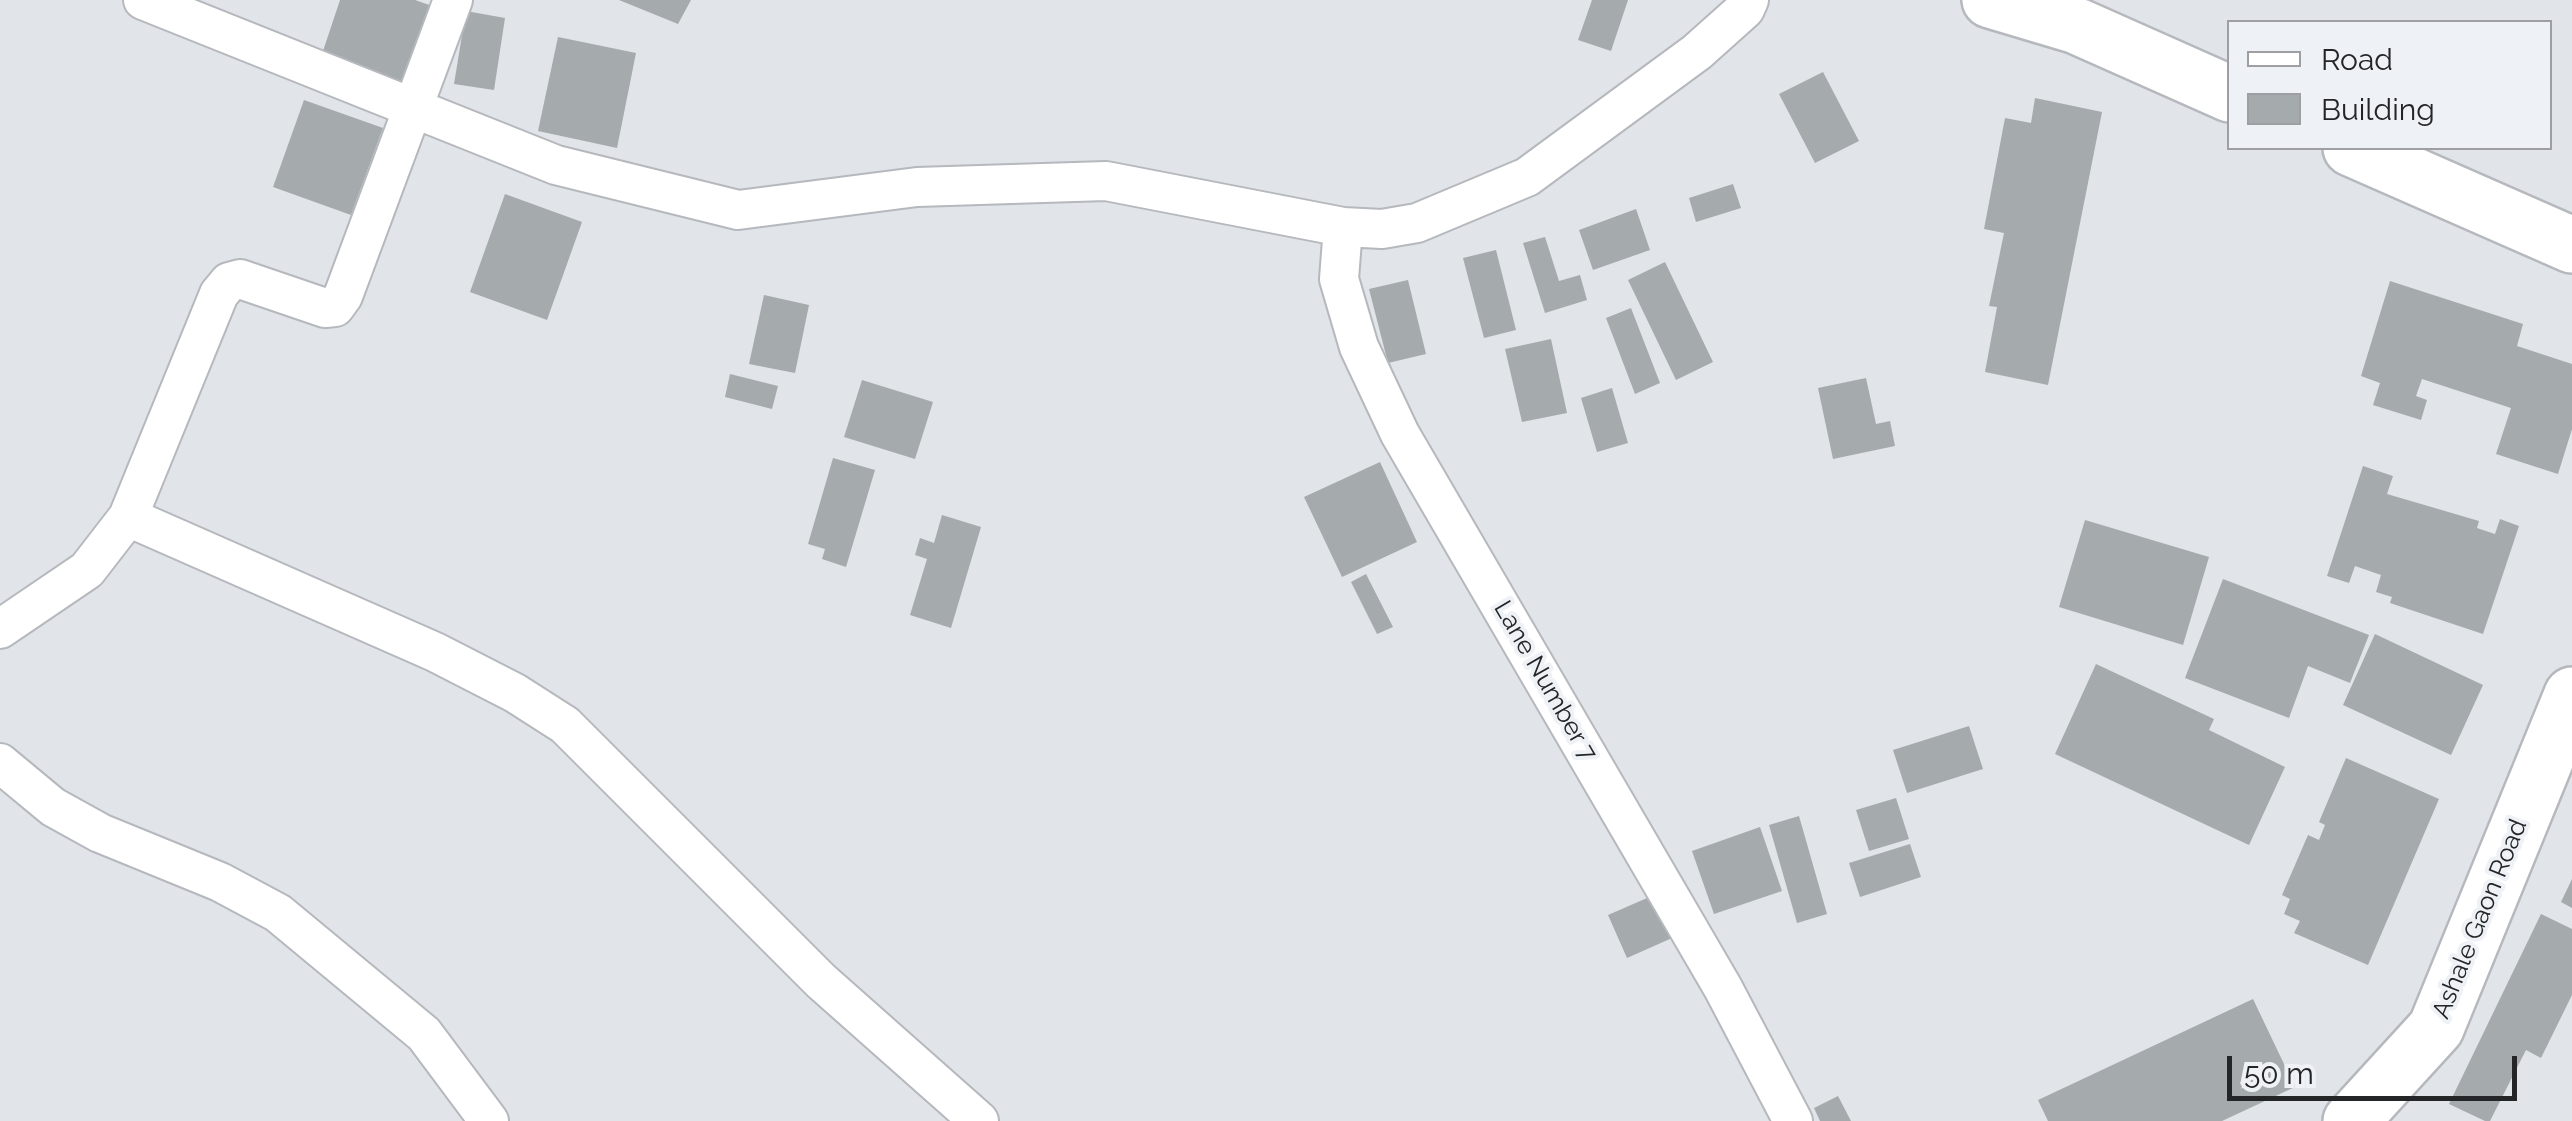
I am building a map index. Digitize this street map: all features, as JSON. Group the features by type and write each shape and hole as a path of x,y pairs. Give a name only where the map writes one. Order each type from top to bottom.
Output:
{"street":[{"path":"144,0 556,165 738,210 917,188 1106,181 1343,227 1382,229 1417,223 1527,177 1697,52 1745,9 1749,0"},
{"path":"0,628 86,570 128,517 219,294 228,282 240,279 326,308 335,307 453,0"},
{"path":"1990,0 2081,13 2227,92"},
{"path":"2356,150 2572,245"},
{"name":"Lane Number 7","path":"1343,227 1339,279 1359,347 1400,434 1723,988 1792,1121"},
{"path":"128,517 435,652 515,693 564,725 821,981 979,1121"},
{"name":"Ashale Gaon Road","path":"2351,1121 2436,1028 2572,694"},
{"path":"0,763 53,807 100,833 220,882 278,913 424,1034 489,1121"}],"building":[{"path":"340,0 415,0 438,8 410,91 320,60"},
{"path":"619,0 691,0 678,24"},
{"path":"1592,0 1628,0 1611,51 1578,40"},
{"path":"466,11 505,18 494,90 454,84"},
{"path":"558,37 636,53 617,148 538,131"},
{"path":"1823,72 1859,141 1815,163 1779,94"},
{"path":"2035,98 2102,112 2048,385 1985,372 1997,307 1989,306 2004,233 1984,229 2005,118 2031,123"},
{"path":"304,100 383,128 351,215 273,187"},
{"path":"1733,184 1741,208 1696,222 1689,198"},
{"path":"505,194 582,222 547,320 470,292"},
{"path":"1636,209 1650,250 1593,270 1579,230"},
{"path":"1545,237 1559,281 1580,275 1587,300 1545,313 1523,243"},
{"path":"1496,250 1516,330 1484,338 1463,258"},
{"path":"1665,262 1713,362 1676,380 1628,280"},
{"path":"1408,280 1426,354 1388,363 1369,289"},
{"path":"2390,281 2523,324 2517,346 2572,364 2572,429 2558,474 2496,454 2511,408 2422,379 2416,396 2427,400 2421,420 2373,405 2380,383 2361,376"},
{"path":"764,295 809,305 795,373 749,364"},
{"path":"1631,308 1660,383 1635,394 1606,318"},
{"path":"1551,339 1567,413 1522,422 1505,349"},
{"path":"730,374 778,386 772,409 725,397"},
{"path":"1866,378 1876,424 1890,421 1895,446 1833,459 1818,388"},
{"path":"862,380 933,402 915,459 844,437"},
{"path":"1612,388 1628,443 1597,452 1581,398"},
{"path":"833,458 875,470 846,567 822,559 825,549 808,544"},
{"path":"1380,462 1417,542 1342,577 1304,497"},
{"path":"2363,466 2393,476 2387,494 2479,521 2477,528 2495,534 2500,519 2519,526 2483,634 2390,603 2392,597 2376,592 2381,575 2355,566 2349,583 2327,576"},
{"path":"942,515 981,527 951,628 910,615 927,559 915,555 920,538 934,543"},
{"path":"2085,520 2209,557 2183,645 2059,607"},
{"path":"1366,574 1393,627 1377,634 1351,582"},
{"path":"2223,579 2369,635 2350,683 2308,666 2289,718 2185,678"},
{"path":"2375,634 2483,685 2451,755 2343,705"},
{"path":"2096,664 2214,719 2209,730 2285,767 2249,845 2055,754"},
{"path":"1969,726 1983,769 1907,793 1893,750"},
{"path":"2346,758 2439,799 2368,965 2294,933 2300,921 2284,914 2290,899 2282,895 2308,835 2319,840 2325,825 2319,822"},
{"path":"1896,798 1909,839 1869,851 1856,810"},
{"path":"1799,816 1827,914 1797,923 1769,825"},
{"path":"1760,827 1782,891 1714,914 1692,851"},
{"path":"1910,844 1921,877 1860,897 1849,863"},
{"path":"2572,879 2572,908 2561,902"},
{"path":"1654,895 1672,938 1627,958 1608,915"},
{"path":"2541,914 2572,929 2572,995 2541,1058 2526,1050 2490,1121 2485,1121 2449,1104"},
{"path":"2253,999 2295,1087 2222,1121 2048,1121 2038,1100"},
{"path":"1838,1096 1851,1121 1820,1121 1814,1108"}]}
